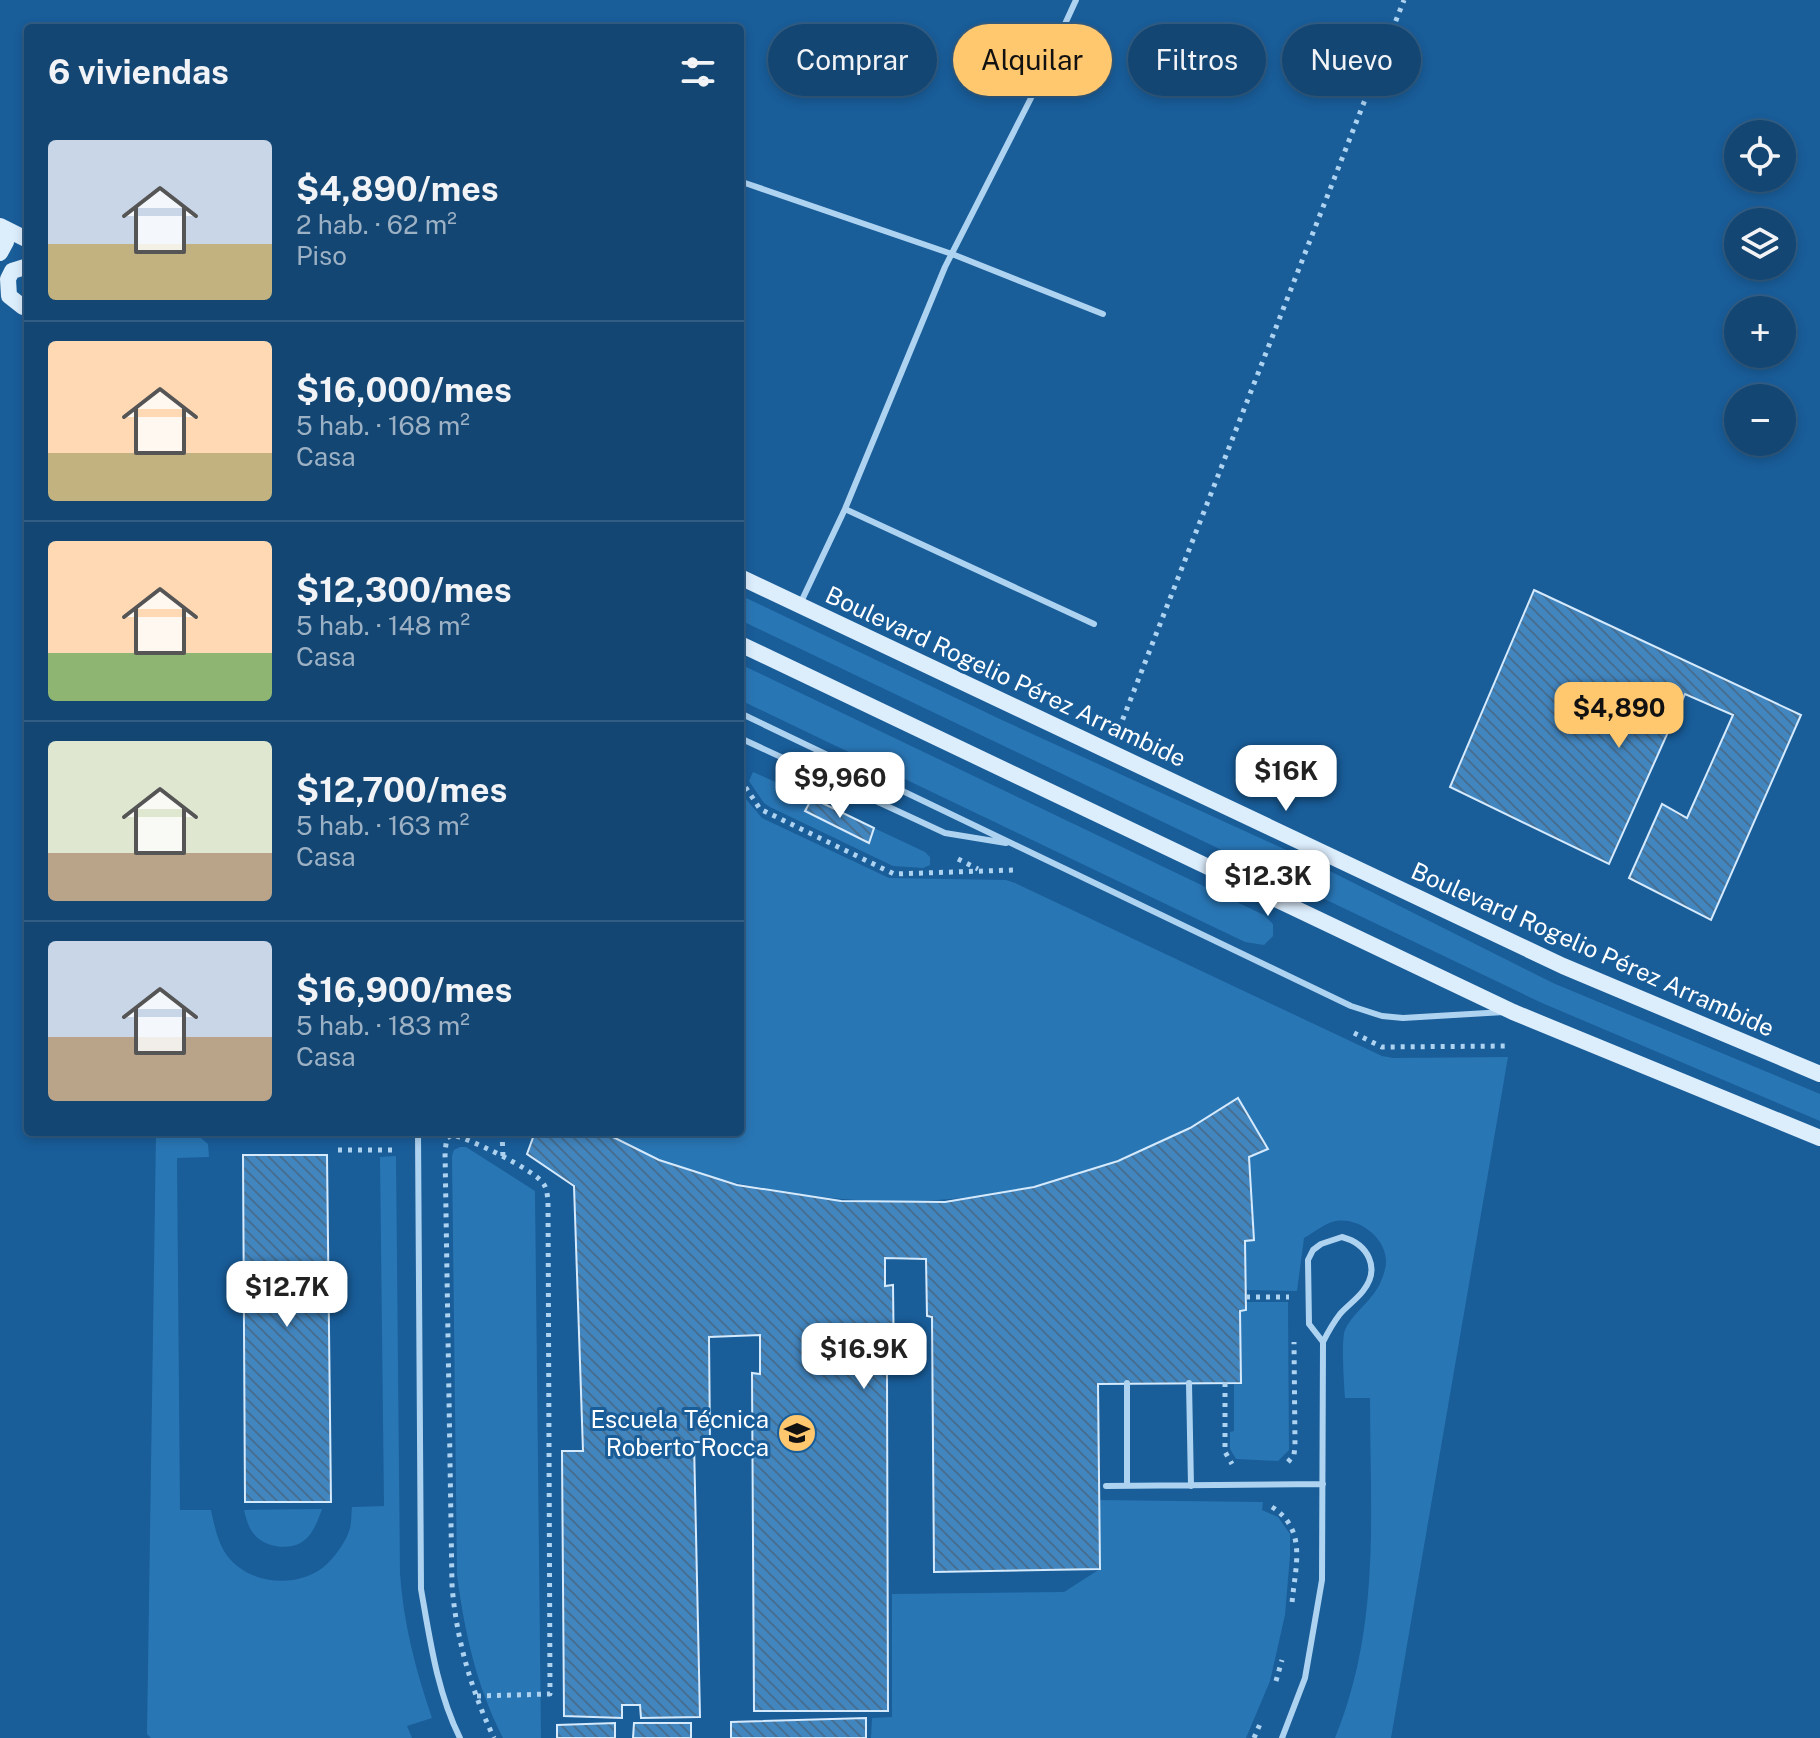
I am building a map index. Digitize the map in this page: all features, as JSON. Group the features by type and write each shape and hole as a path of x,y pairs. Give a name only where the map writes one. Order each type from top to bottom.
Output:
{"main road":[{"path":"0,226 24,238"},
{"path":"0,226 6,242 0,253"},
{"path":"24,267 12,271 8,279 9,296 24,307"},
{"path":"0,296 24,308"},
{"name":"Boulevard Rogelio Pérez Arrambide","path":"744,579 1563,966 1820,1074"},
{"path":"744,646 1513,1012 1820,1138"}],"lane":[{"path":"799,605 845,509 952,254 1030,100 1076,0"},
{"path":"745,183 952,254 1103,314"},
{"path":"845,509 1094,624"},
{"path":"744,715 1351,1006 1382,1016 1403,1018 1513,1012"},
{"path":"744,740 945,833 1016,844"},
{"path":"418,1136 421,1589 431,1648 449,1715 460,1738"},
{"path":"1282,1738 1305,1678 1322,1580 1323,1342 1338,1317 1365,1289 1372,1271 1367,1252 1360,1245 1342,1237 1321,1244 1313,1250 1308,1260 1309,1324 1323,1342"},
{"path":"1127,1383 1127,1486"},
{"path":"1189,1383 1191,1486"},
{"path":"1106,1486 1323,1484"}],"path":[{"path":"1109,752 1404,0"},
{"path":"744,785 760,809 894,874 1016,870"},
{"path":"1340,1027 1382,1047 1509,1046"},
{"path":"451,1136 445,1142 452,1585 460,1642 494,1738"},
{"path":"456,1136 503,1157 543,1183 548,1200 550,1694 477,1696"},
{"path":"502,1136 503,1157"},
{"path":"338,1150 399,1151"},
{"path":"1246,1297 1294,1297"},
{"path":"1294,1327 1295,1466"},
{"path":"1225,1383 1225,1452 1233,1464 1240,1467"},
{"path":"1284,1466 1294,1455 1295,1446"},
{"path":"1262,1505 1278,1511 1288,1519 1294,1530"},
{"path":"1291,1617 1297,1543 1294,1515"},
{"path":"1275,1686 1286,1646"},
{"path":"1254,1738 1263,1718"}],"shaded area":[{"path":"744,597 1002,720 1306,859 1553,983 1820,1094 1820,1121 1542,1003 744,622"},
{"path":"744,666 1264,915 1273,924 1273,936 1264,945 1245,942 744,702"},
{"path":"753,772 812,798 806,812 868,843 874,828 925,852 930,857 930,865 923,868 893,866 770,807 749,781"},
{"path":"744,797 762,818 889,878 1006,880 1015,883 1382,1056 1508,1057 1391,1738 1335,1738 1360,1654 1370,1570 1371,1528 1370,1398 1345,1398 1344,1335 1349,1322 1382,1280 1386,1259 1384,1250 1373,1234 1356,1223 1332,1222 1304,1238 1297,1291 1246,1290 1245,1241 1254,1240 1249,1157 1267,1148 1239,1099 1131,1154 1076,1174 1021,1189 965,1198 907,1201 786,1192 721,1180 650,1156 611,1136 744,1136"},
{"path":"156,1136 199,1136 208,1144 209,1157 177,1158 180,1510 211,1510 219,1542 232,1561 254,1576 280,1581 306,1577 327,1564 347,1536 352,1507 384,1506 380,1157 396,1156 400,1573 411,1646 432,1718 407,1726 412,1738 151,1738 147,1734"},
{"path":"466,1147 535,1191 541,1738 503,1738 473,1659 457,1575 452,1156 454,1150"},
{"path":"1246,1302 1288,1302 1289,1450 1278,1461 1236,1459 1230,1449 1230,1432 1234,1431 1234,1383 1241,1383 1240,1311 1246,1310"},
{"path":"1098,1500 1263,1502 1262,1510 1278,1517 1290,1534 1285,1615 1270,1681 1246,1738 871,1738 872,1718 892,1717 892,1594 1064,1592 1100,1569"},
{"path":"322,1509 306,1539 283,1547 270,1545 258,1538 250,1528 244,1510"}],"building":[{"path":"1534,590 1801,715 1711,920 1629,878 1662,804 1687,818 1733,715 1685,694 1609,864 1450,787"},
{"path":"812,798 874,828 869,843 805,811"},
{"name":"Escuela Técnica Roberto Rocca","path":"1238,1098 1268,1149 1249,1157 1254,1240 1245,1241 1246,1310 1240,1311 1241,1383 1098,1384 1100,1569 934,1572 932,1317 927,1316 926,1259 885,1258 885,1286 893,1285 894,1370 887,1370 888,1711 754,1711 752,1373 760,1374 760,1335 709,1337 710,1442 694,1442 700,1717 641,1718 640,1705 622,1705 622,1718 564,1716 562,1451 583,1451 574,1186 527,1154 534,1136 611,1136 659,1160 737,1185 841,1201 945,1202 1034,1187 1118,1161 1190,1128"},
{"path":"243,1155 327,1155 331,1502 245,1502"},
{"path":"866,1718 866,1738 731,1738 731,1722"},
{"path":"615,1723 615,1738 557,1738 557,1725"},
{"path":"634,1723 691,1723 691,1738 633,1738"}],"place":[{"name":"Escuela Técnica Roberto Rocca","path":"797,1433"}]}
